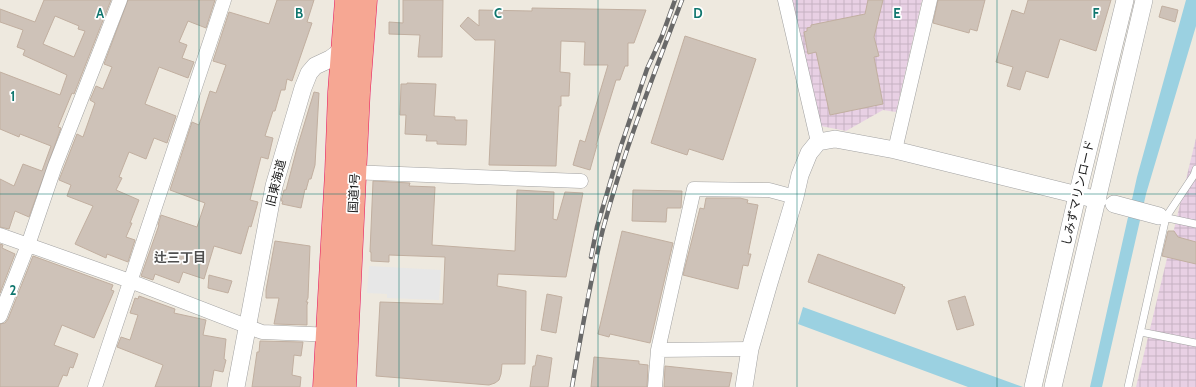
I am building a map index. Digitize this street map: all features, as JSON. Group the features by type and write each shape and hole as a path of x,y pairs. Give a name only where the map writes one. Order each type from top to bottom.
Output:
{"highway":[{"name":"国道1号","path":"324,387 337,335 346,172 343,46 346,0"},
{"name":"国道1号","path":"346,172 359,92 366,0"},
{"name":"国道1号","path":"337,335 345,387"}],"street":[{"path":"0,316 28,245 55,166 120,0"},
{"path":"95,387 224,0"},
{"name":"旧東海道","path":"236,387 274,186 303,88 309,73 315,66 337,54 343,46 353,26 357,0"},
{"path":"785,0 818,142"},
{"path":"895,150 930,0"},
{"name":"しみずマリンロード","path":"1034,383 1077,196 1125,0"},
{"name":"しみずマリンロード","path":"1054,386 1106,202 1144,0"},
{"path":"744,387 750,349 796,197 800,175 809,153 818,142 835,139 895,150 1163,217"},
{"path":"346,172 581,181"},
{"path":"655,387 658,350 694,188 769,190 796,197"},
{"path":"0,235 130,281 262,332 337,335"},
{"path":"658,350 750,349"}],"lane":[{"path":"1128,387 1141,332 1163,217 1194,175 1196,169"},
{"path":"1163,217 1196,224"},
{"path":"1141,332 1196,343"}],"shaded area":[{"path":"789,0 922,0 896,112 883,110 846,131 821,126"},
{"path":"1196,138 1196,387 1136,387"},
{"path":"369,266 441,270 439,300 387,298 387,294 367,293"}],"water":[{"path":"1186,0 1196,0 1196,26 1146,194 1102,387 1090,387 1137,177"},
{"path":"803,307 1023,387 968,387 798,324"}],"building":[{"path":"44,0 111,0 74,94 72,93 58,127 61,128 29,217 15,211 9,229 0,227 0,179 14,186 23,164 42,171 51,146 20,134 19,137 0,129 0,72 60,95 67,75 23,55 25,50 17,47 23,30 0,22 0,9 35,22","holes":["55,16 79,26 78,29 85,31 74,57 43,44"]},
{"path":"128,0 215,0 206,28 188,21 179,42 187,45 182,58 194,62 188,78 159,67 145,104 176,116 167,143 154,138 146,159 129,152 119,177 122,178 116,190 139,200 126,237 135,240 128,262 107,254 106,258 75,244 93,206 67,196 71,185 59,180 77,134 83,137 95,103 90,100 96,86 103,89 112,67 104,64"},
{"path":"277,0 314,0 307,22 312,23 292,81 287,79 285,90 281,90 275,111 273,111 265,136 273,138 268,159 261,157 250,200 258,202 241,254 214,246 204,279 183,272 179,283 155,274 153,280 141,276 159,225 161,215 197,227 205,203 170,190 192,122 199,125 210,91 216,93 226,65 213,61 229,12 269,24"},
{"path":"403,0 443,0 442,57 418,57 420,35 389,34 389,22 403,23"},
{"path":"868,0 883,0 874,37 879,56 874,57 883,104 830,115 816,52 808,54 804,32 807,31 807,28 811,27 811,25 865,14"},
{"path":"938,0 985,0 977,31 970,29 969,33 933,23"},
{"path":"1028,0 1111,0 1096,51 1060,39 1048,78 1026,71 1020,90 1007,86 1013,67 996,62 1012,10 1024,14"},
{"path":"1162,6 1178,10 1175,22 1159,17"},
{"path":"532,8 646,10 634,43 628,43 628,66 625,66 620,80 616,80 590,170 573,165 580,140 585,142 608,65 584,65 585,42 561,41 560,72 570,73 569,96 561,96 561,106 559,106 556,166 489,165 495,40 475,40 460,26 468,17 479,26 479,10 532,11"},
{"path":"685,36 756,59 723,160 689,149 687,155 651,143"},
{"path":"401,84 436,84 434,116 455,117 455,120 467,120 466,145 437,144 437,141 426,141 427,135 405,134 406,115 400,115"},
{"path":"314,92 319,93 315,165 311,179 309,179 306,190 305,189 301,208 282,204 283,201 281,201 284,190 286,190"},
{"path":"373,181 410,183 409,186 435,187 432,245 515,251 517,190 554,192 553,219 557,220 565,192 583,193 566,277 498,274 497,286 526,291 525,364 502,364 499,380 489,385 376,376 380,302 443,304 445,257 389,255 389,262 371,261 370,252"},
{"path":"633,190 682,191 681,208 667,208 666,222 632,221"},
{"path":"706,198 740,198 748,200 747,203 758,205 748,254 751,254 748,266 743,265 738,289 683,275 700,208 704,209"},
{"path":"622,231 673,243 650,343 610,334 609,337 598,334"},
{"path":"1168,231 1174,231 1178,237 1196,242 1196,264 1162,256"},
{"path":"275,241 310,246 308,298 306,302 308,302 307,325 274,324 279,298 266,298 266,290"},
{"path":"0,244 3,245 2,248 15,254 0,293"},
{"path":"818,254 903,285 902,286 905,287 895,314 808,282"},
{"path":"33,256 113,285 111,290 114,291 94,338 62,325 54,345 78,354 73,368 70,367 67,376 63,375 58,387 0,387 0,324 5,323 8,319"},
{"path":"209,275 232,281 228,293 208,288"},
{"path":"547,294 562,297 556,333 541,330"},
{"path":"139,296 175,309 174,313 206,320 203,335 226,339 224,359 226,360 223,372 214,370 211,387 155,387 163,365 117,347 121,337 130,340 138,315 130,313 135,298 138,299"},
{"path":"965,296 974,325 957,330 948,301"},
{"path":"260,341 303,342 301,356 294,355 292,375 301,377 300,387 252,387"},
{"path":"537,355 552,358 548,387 530,387 533,366 535,366"},
{"path":"594,357 639,361 639,364 648,365 647,387 591,387"},
{"path":"665,366 732,373 729,387 664,387"}],"railway":[{"path":"591,257 597,227 621,146 647,69 662,36 675,0"},
{"path":"572,387 594,268 611,200 660,57 682,0"}],"district":[{"name":"辻三丁目","path":"180,257"}]}
